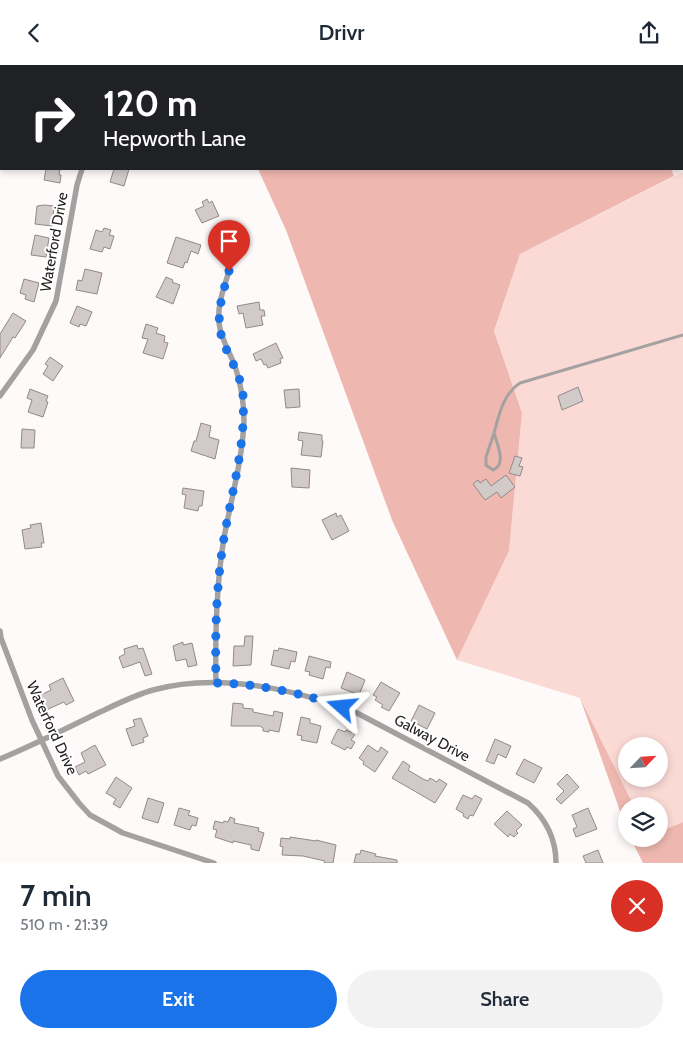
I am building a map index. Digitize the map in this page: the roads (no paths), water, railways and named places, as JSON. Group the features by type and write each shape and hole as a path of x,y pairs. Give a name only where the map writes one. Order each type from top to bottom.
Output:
{"street":[{"name":"Waterford Drive","path":"0,396 33,350 56,301 77,185 82,170"},
{"path":"216,683 215,627 218,581 224,538 239,465 244,421 242,392 235,366 222,338 219,321 220,302 229,271"},
{"name":"Waterford Drive","path":"0,631 4,647 32,720 58,776 90,815 123,833 214,863"},
{"name":"Galway Drive","path":"0,759 152,690 186,684 216,683 262,687 330,702 355,712 528,803 540,813 552,833 556,851 556,863"}],"lane":[{"path":"494,433 500,453 500,464 498,468 493,470 486,465 486,457 500,413 507,395 520,383 683,335"}]}
